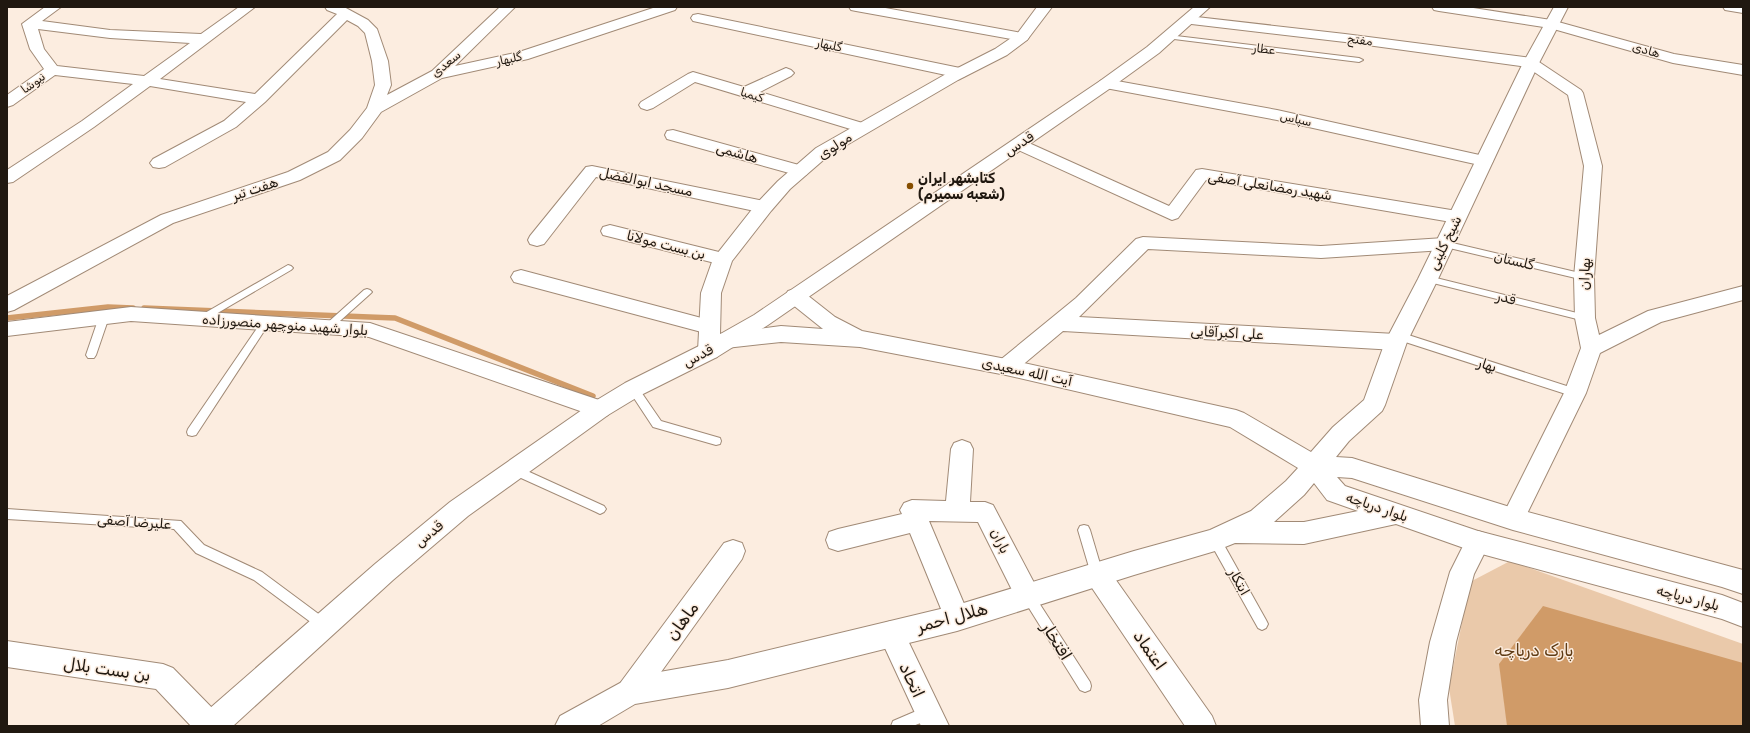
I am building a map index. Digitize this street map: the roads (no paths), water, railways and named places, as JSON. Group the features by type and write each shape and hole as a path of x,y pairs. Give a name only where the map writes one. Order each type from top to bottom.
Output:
{"street":[{"path":"29,24 54,7"},
{"path":"7,178 88,124 248,7"},
{"name":"سعدی","path":"376,109 437,74 508,7"},
{"name":"گلبهار","path":"437,74 523,56 670,7"},
{"path":"856,7 1022,37"},
{"name":"مولوی","path":"718,345 709,327 711,293 723,259 764,207 784,185 822,152 960,73 1002,52 1022,37 1045,7"},
{"name":"هادی","path":"1439,7 1551,24 1673,58 1743,70"},
{"name":"شیخ کلینی","path":"1313,465 1341,434 1374,405 1397,339 1428,279 1531,63 1561,7"},
{"path":"1730,7 1743,9"},
{"path":"159,163 230,124 259,99 339,10"},
{"name":"هفت تیر","path":"11,298 167,219 294,176 334,156 356,134 376,109 383,85 380,61 372,32 363,23 339,10"},
{"name":"قدس","path":"211,726 324,625 459,509 514,469 633,389 718,345 761,320 1106,84 1196,14"},
{"name":"مفتح","path":"1196,14 1345,38 1531,63"},
{"name":"گلبهار","path":"698,18 960,73"},
{"path":"29,24 110,34 204,39"},
{"name":"نیوشا","path":"7,102 52,70 37,49 29,24"},
{"name":"بهاران","path":"1531,63 1575,93 1593,166 1584,277 1585,318 1591,348"},
{"path":"52,70 146,81 259,99"},
{"path":"745,93 786,73"},
{"name":"کیمیا","path":"647,105 693,77 863,128"},
{"name":"سپاس","path":"1106,84 1277,115 1484,161"},
{"name":"هاشمی","path":"673,135 800,171"},
{"name":"شهید رمضانعلی آصفی","path":"1020,144 1172,214 1202,174 1458,217"},
{"name":"مسجد ابوالفضل","path":"537,240 592,171 764,207"},
{"name":"بن بست مولانا","path":"610,231 723,259"},
{"path":"1006,367 1083,303 1143,243 1321,252 1444,244"},
{"path":"522,277 709,327"},
{"path":"1513,519 1575,393 1591,348 1655,316 1743,293"},
{"path":"794,296 828,322 860,339"},
{"name":"بلوار شهید منوچهر منصورزاده","path":"7,329 131,314 204,317 265,323 332,324 370,330 600,410"},
{"name":"علی اکبرآقایی","path":"1059,323 1397,339"},
{"name":"آیت الله سعیدی","path":"718,345 781,334 860,339 1006,367 1236,419 1313,465"},
{"path":"957,618 912,510 957,512 962,449"},
{"name":"بلوار دریاچه","path":"1313,465 1336,494 1478,542 1715,605 1743,615"},
{"name":"بلوار دریاچه","path":"1313,465 1352,468 1513,519 1722,574 1743,582"},
{"name":"هلال احمر","path":"582,723 632,691 728,674 957,618 1223,536 1260,519 1294,488 1313,465"},
{"name":"باران","path":"957,512 985,512 1028,596"},
{"path":"1223,536 1304,533 1396,514"},
{"path":"838,540 917,521"},
{"path":"1435,726 1433,700 1443,642 1462,572 1478,542"},
{"name":"ماهان","path":"632,691 733,551"},
{"name":"اعتماد","path":"1097,574 1202,726"},
{"name":"اتحاد","path":"891,633 931,720"},
{"name":"بن بست بلال","path":"7,654 163,677 211,726"}],"lane":[{"name":"عطار","path":"1168,37 1359,60"},
{"name":"گلستان","path":"1444,244 1584,277"},
{"path":"204,317 288,268"},
{"name":"قدر","path":"1428,279 1585,318"},
{"path":"332,324 367,292"},
{"path":"91,355 104,317"},
{"path":"192,432 265,323"},
{"name":"بهار","path":"1397,339 1575,393"},
{"path":"633,389 657,424 716,442"},
{"path":"514,469 600,509"},
{"name":"علیرضا آصفی","path":"7,514 177,524 200,549 258,576 324,625"},
{"path":"1084,530 1097,574"},
{"name":"ابتکار","path":"1223,536 1262,624"},
{"name":"افتخار","path":"1028,596 1085,686"},
{"path":"898,726 931,720"}],"waterway":[{"path":"7,318 108,307 133,308"},
{"path":"144,308 395,318 593,396"}],"place":[{"name":"کتابشهر ایران (شعبه سمیرم)","path":"910,186"}],"park label":[{"name":"پارک دریاچه","path":"1534,650"}]}
